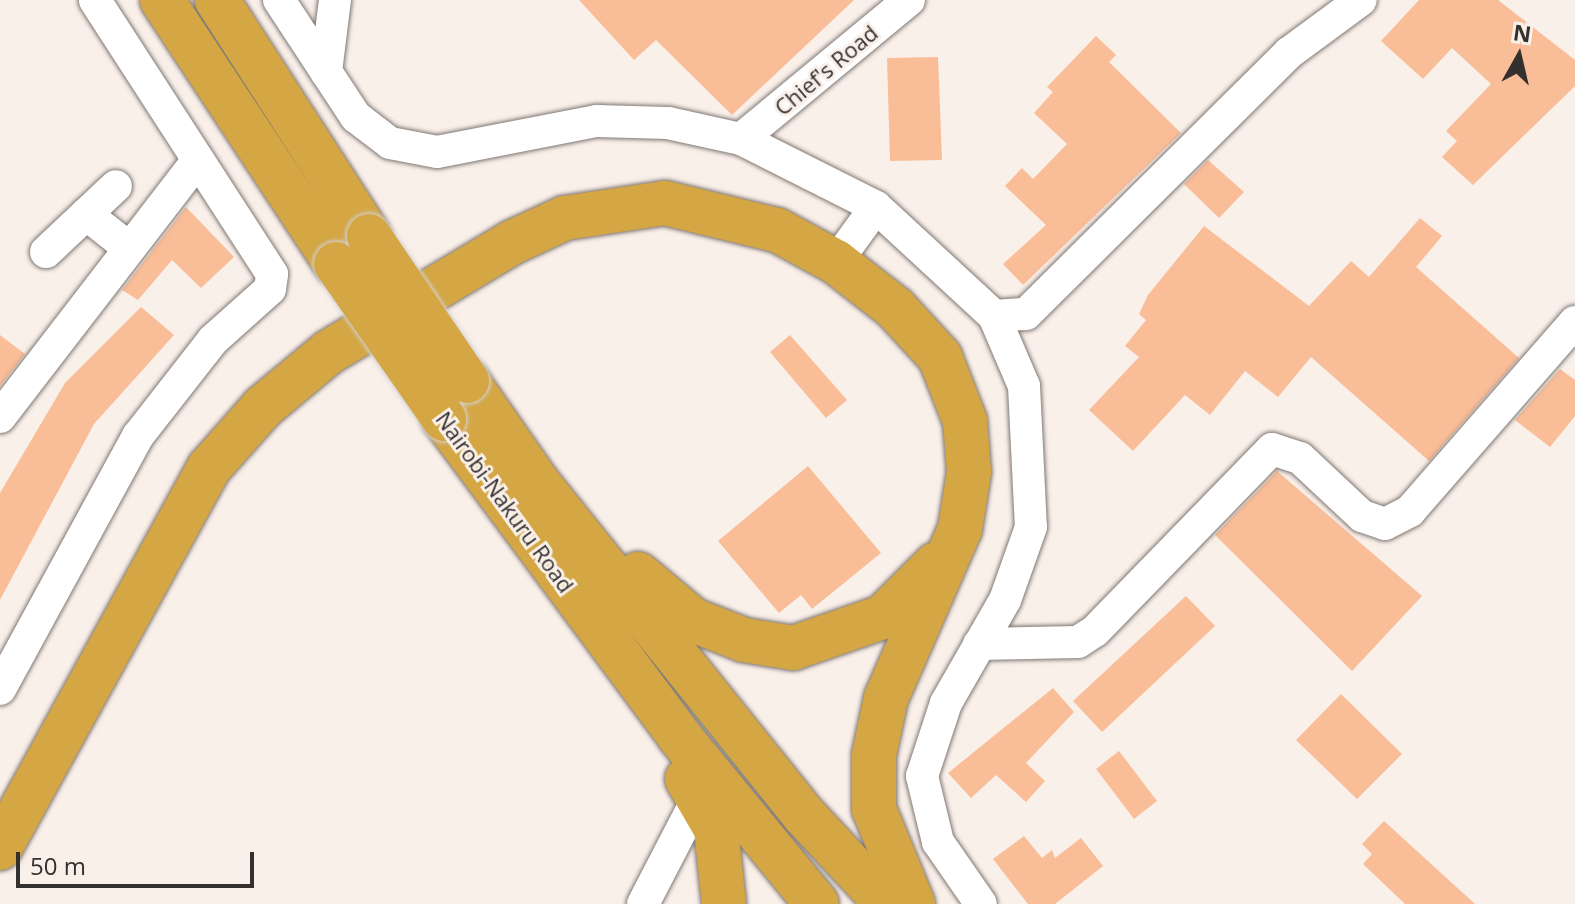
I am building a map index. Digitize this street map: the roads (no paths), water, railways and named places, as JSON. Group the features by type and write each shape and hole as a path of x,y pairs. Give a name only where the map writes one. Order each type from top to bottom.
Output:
{"highway":[{"name":"Nairobi-Nakuru Road","path":"162,0 336,264 533,545 679,736 817,904"},
{"name":"Nairobi-Nakuru Road","path":"217,0 369,236 538,483 805,816 887,904"},
{"path":"0,848 209,468 263,407 329,352 513,242 606,207 665,203 722,212 836,262 895,308 940,357 965,421 969,472 960,529 886,698 874,755 874,809 913,904"},
{"path":"538,483 693,620 744,640 793,648 883,617 926,580 960,529"},
{"path":"533,545 698,798 722,855 724,904"}],"street":[{"path":"0,689 138,436 213,340 270,289 265,258 95,0"},
{"path":"279,0 356,117 390,143 437,152 597,121 668,123 741,139 876,207 994,316 1024,386 1031,527 1022,563 946,703 922,776 938,842 981,904"},
{"path":"326,72 335,0"},
{"name":"Chief's Road","path":"741,139 909,0"},
{"path":"994,316 1026,314 1278,64 1361,0"},
{"path":"0,417 198,160"},
{"path":"46,252 116,186"},
{"path":"836,262 876,207"},
{"path":"86,214 129,248"},
{"path":"979,644 1078,642 1095,631 1272,449 1300,458 1362,516 1385,524 1398,518 1575,322"},
{"path":"643,904 698,798"}]}
